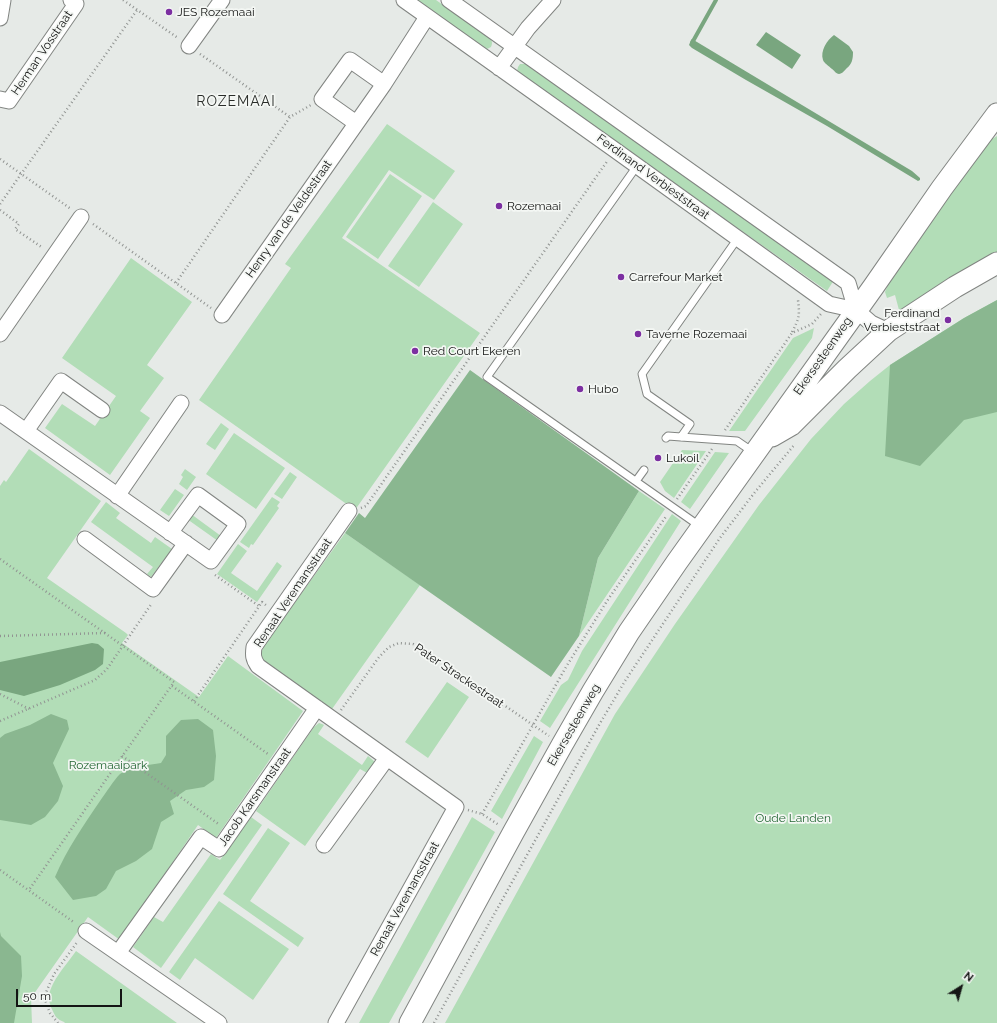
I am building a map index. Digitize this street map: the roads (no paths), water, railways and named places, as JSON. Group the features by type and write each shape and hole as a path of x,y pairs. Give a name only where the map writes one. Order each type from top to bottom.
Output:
{"main road":[{"name":"Ekersesteenweg","path":"410,1023 562,745 593,691 630,632 677,562 939,192 997,114"},
{"name":"Ekersesteenweg","path":"759,447 791,425 847,369 888,331 955,287 997,263"}],"street":[{"name":"Herman Vosstraat","path":"0,98 9,101 76,4 71,0"},
{"path":"189,46 222,0"},
{"name":"Ferdinand Verbieststraat","path":"404,0 830,304 856,310"},
{"path":"449,0 848,283 856,310 871,323 888,331"},
{"path":"499,68 528,28 553,0"},
{"name":"Henry van de Veldestraat","path":"222,315 384,84 428,17"},
{"path":"356,123 322,99 350,60 384,84"},
{"path":"0,334 81,217"},
{"path":"26,431 61,381 102,410"},
{"path":"117,496 181,403"},
{"path":"0,414 26,431 117,496 170,533 186,543 211,561 238,524 198,495 170,533"},
{"name":"Renaat Veremansstraat","path":"336,1023 456,807 258,666 254,660 254,647 349,511"},
{"path":"85,539 153,589 186,543"},
{"name":"Jacob Karsmanstraat","path":"118,953 201,836 219,849 317,708"},
{"path":"324,845 386,758"},
{"path":"86,930 219,1023"}],"lane":[{"path":"637,166 487,378 702,528"},
{"path":"681,437 690,424 647,394 642,374 738,238"},
{"path":"666,438 668,436 737,441 759,447"},
{"path":"636,481 644,470"}],"waterway":[{"path":"692,44 716,0"}],"place":[{"name":"JES Rozemaai","path":"169,12"},
{"name":"Rozemaai","path":"499,206"},
{"name":"Carrefour Market","path":"621,277"},
{"name":"Ferdinand Verbieststraat","path":"948,320"},
{"name":"Taverne Rozemaai","path":"638,334"},
{"name":"Red Court Ekeren","path":"415,351"},
{"name":"Hubo","path":"580,389"},
{"name":"Lukoil","path":"658,458"}],"district":[{"name":"ROZEMAAI","path":"236,102"}],"park label":[{"name":"Rozemaaipark","path":"108,765"},
{"name":"Oude Landen","path":"793,818"}]}
